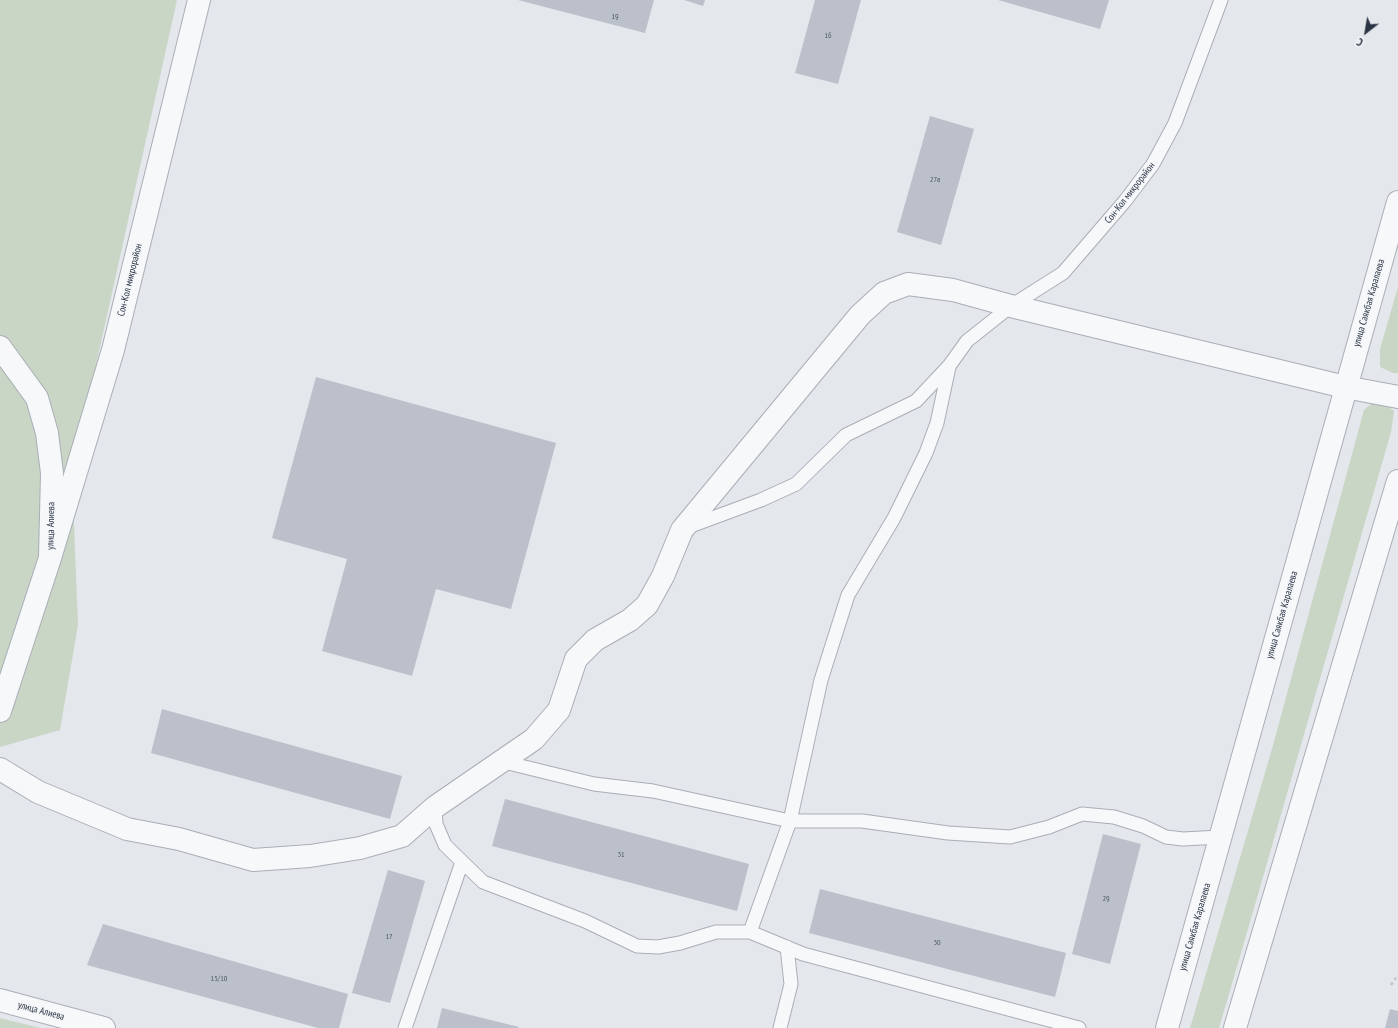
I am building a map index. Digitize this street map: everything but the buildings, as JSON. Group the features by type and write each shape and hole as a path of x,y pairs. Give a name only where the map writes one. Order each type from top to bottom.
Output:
{"street":[{"name":"Сон-Кол микрорайон","path":"50,558 113,350 199,0"},
{"name":"улица Саякбая Каралаева","path":"1167,1028 1345,387 1398,202"},
{"path":"0,769 38,792 126,830 179,839 253,860 310,856 360,848 402,836 435,807 534,739 558,710 576,659 595,640 630,620 647,605 663,576 682,530 860,315 884,293 908,284 953,290 1010,306 1345,387 1398,397"},
{"name":"улица Алиева","path":"0,347 37,398 47,433 52,473 50,558 0,711"},
{"path":"1235,1028 1398,481"},
{"name":"улица Алиева","path":"0,1000 104,1028"}],"lane":[{"name":"Сон-Кол микрорайон","path":"682,530 760,500 796,484 846,435 916,401 949,366 967,341 1010,306 1063,273 1125,201 1153,164 1175,124 1221,0"},
{"path":"750,932 790,821 821,680 848,595 894,518 926,453 937,423 949,366"},
{"path":"500,761 594,784 653,791 790,821 862,821 948,833 1010,837 1049,827 1082,814 1114,817 1143,826 1166,837 1183,839 1220,837"},
{"path":"435,807 436,824 445,845 483,882 585,921 637,946 665,946 716,932 750,932 810,956 1079,1028"},
{"path":"405,1028 462,862"},
{"path":"780,1028 791,984 787,947"}],"path":[{"path":"1391,985 1398,975"}],"green space":[{"path":"0,0 177,0 72,473 78,625 60,730 0,747"},
{"path":"1398,287 1398,373 1393,373 1380,367 1380,349"},
{"path":"1373,402 1383,402 1394,411 1391,432 1219,1028 1190,1028 1272,749 1364,410"},
{"path":"0,1018 40,1028 0,1028"}]}
